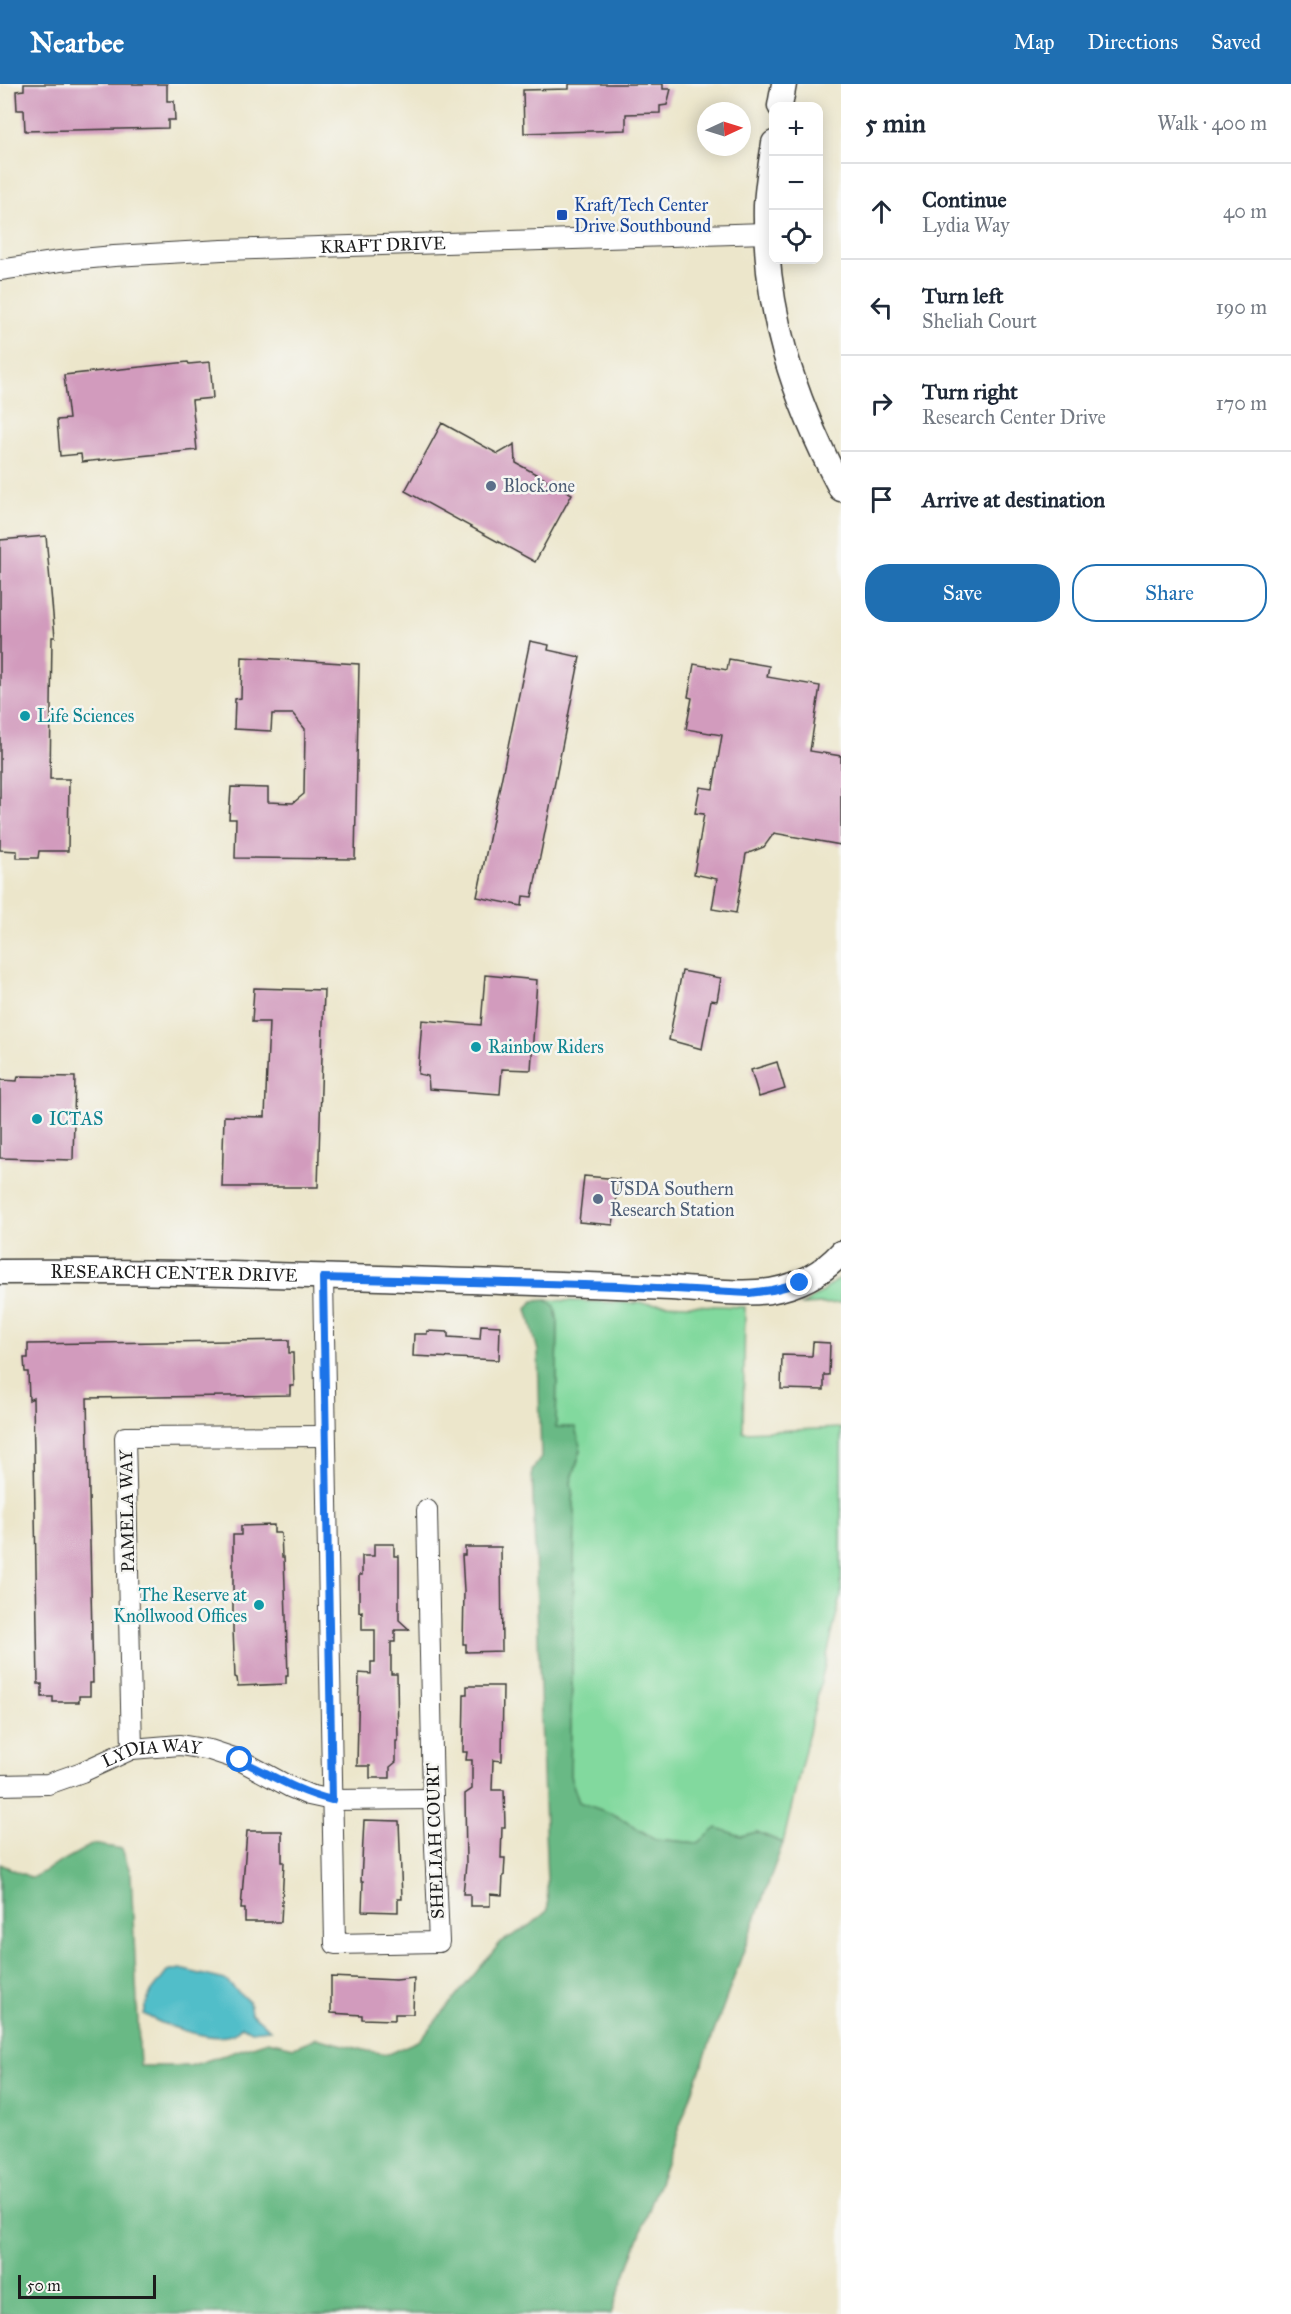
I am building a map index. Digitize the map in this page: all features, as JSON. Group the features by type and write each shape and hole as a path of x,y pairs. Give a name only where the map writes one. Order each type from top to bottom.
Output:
{"main road":[{"path":"781,102 784,84"},
{"path":"772,156 766,204 766,233 770,289 781,345 810,426 841,489"},
{"name":"RESEARCH CENTER DRIVE","path":"0,1272 619,1286 749,1293 800,1283 825,1269 841,1253"}],"street":[{"name":"KRAFT DRIVE","path":"0,270 104,257 234,250 766,233"},
{"name":"SHELIAH COURT","path":"323,1278 335,1944 439,1942 426,1509"},
{"name":"PAMELA WAY","path":"132,1749 125,1437 325,1436"},
{"name":"LYDIA WAY","path":"0,1785 48,1784 82,1772 132,1749 180,1745 210,1750 240,1760 309,1795 332,1800 433,1798"}],"green space":[{"path":"841,1277 841,1303 802,1305 822,1292"},
{"path":"546,1300 745,1307 743,1432 841,1428 841,1596 783,1843 757,1832 741,1836 717,1829 698,1843 655,1839 615,1815 579,1803 570,1776 575,1513 571,1482 581,1450 556,1427 558,1323"},
{"path":"546,1300 555,1306 558,1323 556,1427 575,1427 581,1450 571,1482 575,1513 570,1776 579,1802 615,1815 654,1839 698,1843 717,1828 741,1836 757,1832 783,1843 611,2314 0,2314 0,1864 32,1878 93,1844 122,1849 131,1874 140,2066 190,2066 268,2041 294,2047 316,2038 388,2054 420,2040 501,1942 531,1925 548,1910 532,1470 541,1458 538,1351 527,1309 533,1301"}],"water":[{"path":"180,1969 225,1980 249,2002 251,2013 270,2029 251,2031 242,2026 231,2035 211,2036 174,2027 144,2014 149,1995 167,1972"}],"building":[{"path":"24,84 167,84 167,101 174,101 175,120 168,120 168,128 25,131 24,110 17,110 16,91 24,90"},
{"path":"569,84 663,84 663,89 671,89 667,105 660,106 660,113 626,114 626,130 524,133 523,90 569,89"},
{"path":"188,362 189,364 210,362 213,398 192,400 197,450 82,462 81,454 60,456 57,420 69,419 64,375"},
{"path":"442,423 498,454 515,444 516,463 572,494 535,562 405,491"},
{"name":"Life Sciences","path":"46,536 55,637 52,637 50,779 69,779 68,851 39,851 38,858 17,858 17,851 0,850 0,540"},
{"path":"530,641 549,645 548,650 580,657 532,897 523,896 522,906 477,897"},
{"path":"242,657 359,664 355,859 235,858 236,819 229,819 231,787 268,788 268,802 293,803 304,794 305,729 293,714 272,714 271,731 234,729 235,699 241,698"},
{"path":"729,659 769,666 767,677 820,686 810,751 841,756 841,845 774,833 764,847 746,854 736,913 712,909 717,879 694,874 704,814 695,813 700,787 713,789 722,735 686,729 692,698 688,697 694,664 727,670"},
{"path":"682,971 721,978 717,1001 711,1000 702,1049 669,1040"},
{"name":"Rainbow Riders","path":"485,975 537,980 531,1070 502,1069 500,1094 429,1089 428,1076 418,1074 422,1020 481,1025"},
{"path":"254,988 324,990 318,1187 222,1187 224,1116 265,1117 269,1022 252,1022"},
{"path":"777,1062 785,1089 759,1097 751,1070"},
{"name":"ICTAS","path":"18,1076 75,1077 73,1160 0,1158 0,1080 17,1081"},
{"path":"584,1176 619,1179 613,1225 579,1222"},
{"path":"481,1325 500,1326 499,1360 413,1356 414,1334 427,1334 427,1331 448,1332 448,1337 480,1339"},
{"path":"289,1340 289,1353 293,1353 294,1386 290,1386 290,1395 87,1398 93,1683 90,1683 90,1696 79,1696 79,1702 53,1702 53,1697 42,1697 42,1684 38,1684 33,1398 29,1400 28,1372 25,1372 24,1358 28,1358 28,1344"},
{"path":"813,1342 830,1343 829,1375 824,1375 824,1390 781,1389 782,1355 812,1356"},
{"name":"The Reserve at Knollwood Offices","path":"274,1525 274,1533 281,1533 282,1557 284,1557 288,1676 286,1676 286,1684 238,1686 235,1677 233,1629 233,1535 241,1535 241,1526"},
{"path":"374,1544 394,1544 394,1556 399,1556 399,1620 410,1630 395,1630 395,1642 391,1642 391,1674 397,1674 398,1741 396,1741 396,1762 390,1767 390,1778 370,1778 370,1766 357,1766 359,1673 371,1674 371,1662 375,1662 375,1630 362,1630 362,1611 359,1612 359,1575 362,1575 362,1556 374,1556"},
{"path":"465,1547 501,1547 502,1651 466,1652 466,1644 463,1644 462,1555 465,1555"},
{"path":"467,1686 503,1686 502,1761 493,1760 492,1790 504,1790 505,1827 502,1827 501,1858 505,1858 504,1876 502,1895 490,1894 490,1906 470,1906 470,1894 463,1894 466,1864 465,1794 472,1789 472,1760 466,1760 467,1752 463,1752 464,1694 467,1694"},
{"path":"364,1820 399,1821 402,1899 398,1899 398,1912 362,1911"},
{"path":"247,1831 282,1831 282,1862 284,1862 281,1922 245,1922 245,1909 241,1909"},
{"path":"331,1977 396,1980 414,1978 413,2014 395,2014 395,2020 362,2019 362,2015 331,2013"}],"place":[{"name":"Kraft/Tech Center Drive Southbound","path":"562,215"},
{"name":"Block.one","path":"491,486"},
{"name":"Life Sciences","path":"25,716"},
{"name":"Rainbow Riders","path":"476,1047"},
{"name":"ICTAS","path":"37,1119"},
{"name":"USDA Southern Research Station","path":"598,1199"},
{"name":"The Reserve at Knollwood Offices","path":"259,1605"}],"route":[{"path":"240,1760 290,1787 309,1795 332,1800 323,1278 619,1286 749,1293 800,1283"}]}
